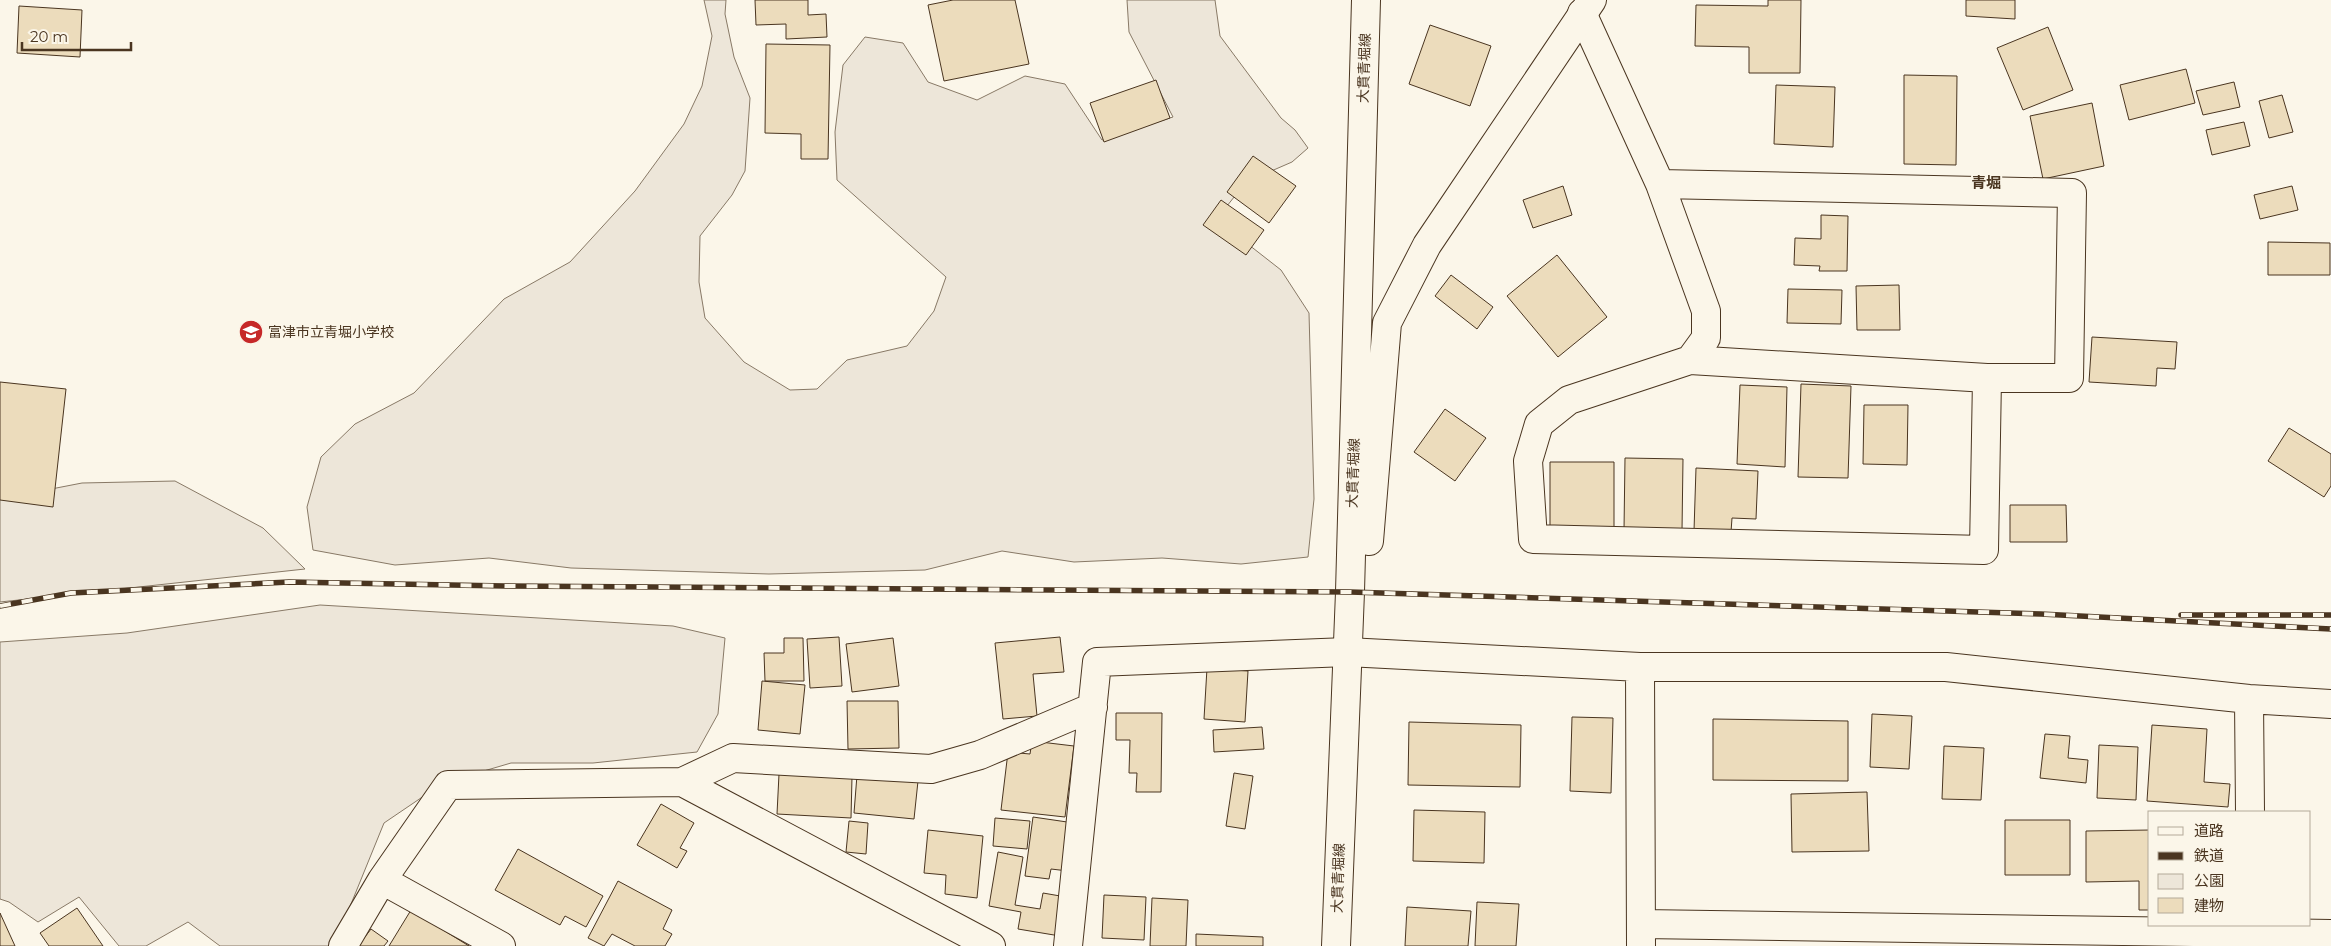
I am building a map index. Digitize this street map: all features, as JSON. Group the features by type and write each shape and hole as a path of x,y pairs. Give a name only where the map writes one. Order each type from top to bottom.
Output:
{"street":[{"name":"大貫青堀線","path":"1336,946 1350,592 1366,0"},
{"path":"1350,592 1366,570 1387,323 1428,245 1587,7"},
{"path":"1587,7 1660,184 1706,311 1706,338 1690,360"},
{"path":"1660,184 2072,193 2069,378 1987,378 1690,360 1569,400 1539,424 1528,461 1533,539 1984,550 1987,378"},
{"path":"1068,946 1097,662 1347,652 1640,667 1946,667 2249,699 2331,704"},
{"path":"1640,667 1641,935 2331,934"},
{"path":"2249,699 2250,811"},
{"path":"343,946 382,880 448,785 682,782 733,758 931,769 980,755 1092,707"},
{"path":"682,782 992,946"},
{"path":"382,880 501,946"}],"green space":[{"path":"704,0 726,0 725,14 734,57 750,98 745,171 732,195 700,236 699,282 705,318 744,362 790,390 817,389 847,360 907,346 934,311 946,277 837,180 835,132 843,65 865,37 903,43 928,82 977,100 1025,76 1065,84 1102,140 1173,117 1129,32 1127,0 1215,0 1220,36 1281,118 1295,130 1308,148 1292,162 1246,182 1223,211 1235,234 1281,270 1309,313 1314,499 1308,557 1241,564 1162,558 1074,562 1002,551 925,570 769,574 571,568 489,558 395,565 313,550 307,507 321,457 355,424 414,393 504,299 570,262 635,191 684,124 702,86 712,36"},
{"path":"175,481 263,528 305,569 0,602 0,496 5,498 82,483"},
{"path":"320,605 673,626 725,638 718,714 697,752 593,763 511,763 443,783 384,823 340,931 330,946 220,946 188,922 146,946 119,946 79,897 38,922 9,902 0,899 0,642 127,633"}],"building":[{"path":"755,0 808,0 808,15 826,14 827,37 786,39 786,24 756,25"},
{"path":"953,0 1015,0 1029,64 944,81 928,5"},
{"path":"1768,0 1801,0 1800,73 1749,73 1749,47 1695,46 1696,5 1768,6"},
{"path":"1966,0 2015,0 2015,19 1966,16"},
{"path":"19,6 82,10 80,57 17,53"},
{"path":"1430,25 1491,46 1470,106 1409,84"},
{"path":"2048,27 2073,90 2023,110 1997,48"},
{"path":"766,44 830,45 828,159 801,159 801,134 765,133"},
{"path":"2186,69 2195,103 2129,120 2120,85"},
{"path":"1904,75 1957,76 1956,165 1904,164"},
{"path":"1156,80 1170,118 1104,142 1090,103"},
{"path":"2234,82 2240,107 2203,115 2196,91"},
{"path":"1776,85 1835,87 1833,147 1774,144"},
{"path":"2282,95 2293,132 2269,138 2259,101"},
{"path":"2092,103 2104,166 2043,179 2030,116"},
{"path":"2244,122 2250,146 2212,155 2206,130"},
{"path":"1253,156 1296,186 1269,223 1227,192"},
{"path":"1563,186 1572,215 1533,228 1523,200"},
{"path":"2292,186 2298,210 2260,219 2254,195"},
{"path":"1221,200 1264,230 1246,255 1203,225"},
{"path":"1821,215 1848,216 1847,271 1819,271 1820,266 1794,265 1795,238 1821,239"},
{"path":"2268,242 2330,243 2330,275 2268,275"},
{"path":"1557,255 1607,317 1558,357 1507,296"},
{"path":"1451,275 1493,307 1477,329 1435,296"},
{"path":"1899,285 1900,330 1857,330 1856,286"},
{"path":"1788,289 1842,290 1841,324 1787,323"},
{"path":"2092,337 2177,342 2175,369 2157,368 2156,386 2089,382"},
{"path":"0,382 66,389 53,507 0,500"},
{"path":"1801,384 1851,386 1848,478 1798,477"},
{"path":"1740,385 1787,387 1785,467 1737,464"},
{"path":"1864,405 1908,405 1907,465 1863,464"},
{"path":"1445,409 1486,438 1455,481 1414,452"},
{"path":"2289,428 2331,454 2331,486 2324,497 2268,461"},
{"path":"1625,458 1683,459 1682,531 1624,530"},
{"path":"1550,462 1614,462 1614,528 1550,528"},
{"path":"1696,468 1758,471 1756,519 1732,518 1731,532 1694,531"},
{"path":"2010,505 2066,505 2067,542 2010,542"},
{"path":"839,637 842,686 810,688 807,639"},
{"path":"1060,637 1064,672 1033,674 1037,716 1003,719 995,643"},
{"path":"784,638 803,638 804,681 765,681 764,653 784,653"},
{"path":"893,638 899,686 852,692 846,644"},
{"path":"1207,668 1248,671 1245,722 1204,719"},
{"path":"762,681 805,685 800,734 758,730"},
{"path":"847,701 898,701 899,748 848,749"},
{"path":"1116,713 1162,713 1161,792 1136,792 1137,773 1129,773 1130,740 1116,740"},
{"path":"1872,714 1912,716 1909,769 1870,767"},
{"path":"1572,717 1613,718 1611,793 1570,791"},
{"path":"1713,719 1848,721 1848,781 1713,780"},
{"path":"1409,722 1521,725 1520,787 1408,785"},
{"path":"2152,725 2207,729 2204,782 2230,784 2228,807 2147,801"},
{"path":"1262,727 1264,749 1214,752 1213,730"},
{"path":"2045,734 2070,736 2068,758 2088,760 2086,783 2040,778"},
{"path":"1032,741 1074,746 1065,817 1001,810 1008,752 1030,754"},
{"path":"2099,745 2138,747 2136,800 2097,798"},
{"path":"1944,746 1984,748 1981,800 1942,799"},
{"path":"1234,773 1253,776 1245,829 1226,826"},
{"path":"779,774 852,777 851,818 777,814"},
{"path":"857,775 918,781 914,819 854,813"},
{"path":"1867,792 1869,851 1792,852 1791,794"},
{"path":"661,804 694,823 680,848 687,851 677,868 637,845"},
{"path":"1414,810 1485,812 1484,863 1413,861"},
{"path":"1033,817 1074,823 1068,871 1051,869 1049,879 1025,876"},
{"path":"995,818 1030,821 1027,849 993,846"},
{"path":"2005,820 2070,820 2070,875 2005,875"},
{"path":"849,821 868,823 866,854 846,852"},
{"path":"928,830 983,836 977,898 945,894 946,875 924,873"},
{"path":"2148,830 2148,910 2139,910 2139,881 2086,882 2086,831"},
{"path":"518,849 603,896 586,927 565,916 560,925 495,890"},
{"path":"998,852 1023,857 1015,905 1040,909 1043,893 1066,897 1060,936 1018,929 1021,912 989,906"},
{"path":"618,881 672,910 663,929 672,934 665,946 635,946 612,934 604,946 588,938"},
{"path":"1104,895 1146,897 1144,940 1102,938"},
{"path":"1152,898 1188,900 1186,946 1150,946"},
{"path":"1477,902 1519,904 1516,946 1475,946"},
{"path":"1407,907 1471,911 1468,946 1405,946"},
{"path":"77,908 103,946 49,946 40,933"},
{"path":"411,910 469,946 389,946"},
{"path":"0,913 15,946 0,946"},
{"path":"371,929 388,941 384,946 358,946"},
{"path":"1196,934 1263,937 1263,946 1196,946"}],"railway":[{"path":"0,606 71,593 289,582 505,586 1350,592 2041,614 2331,629"},
{"path":"2181,615 2331,615"}],"place":[{"name":"富津市立青堀小学校","path":"251,332"}],"district":[{"name":"青堀","path":"1986,182"}]}
